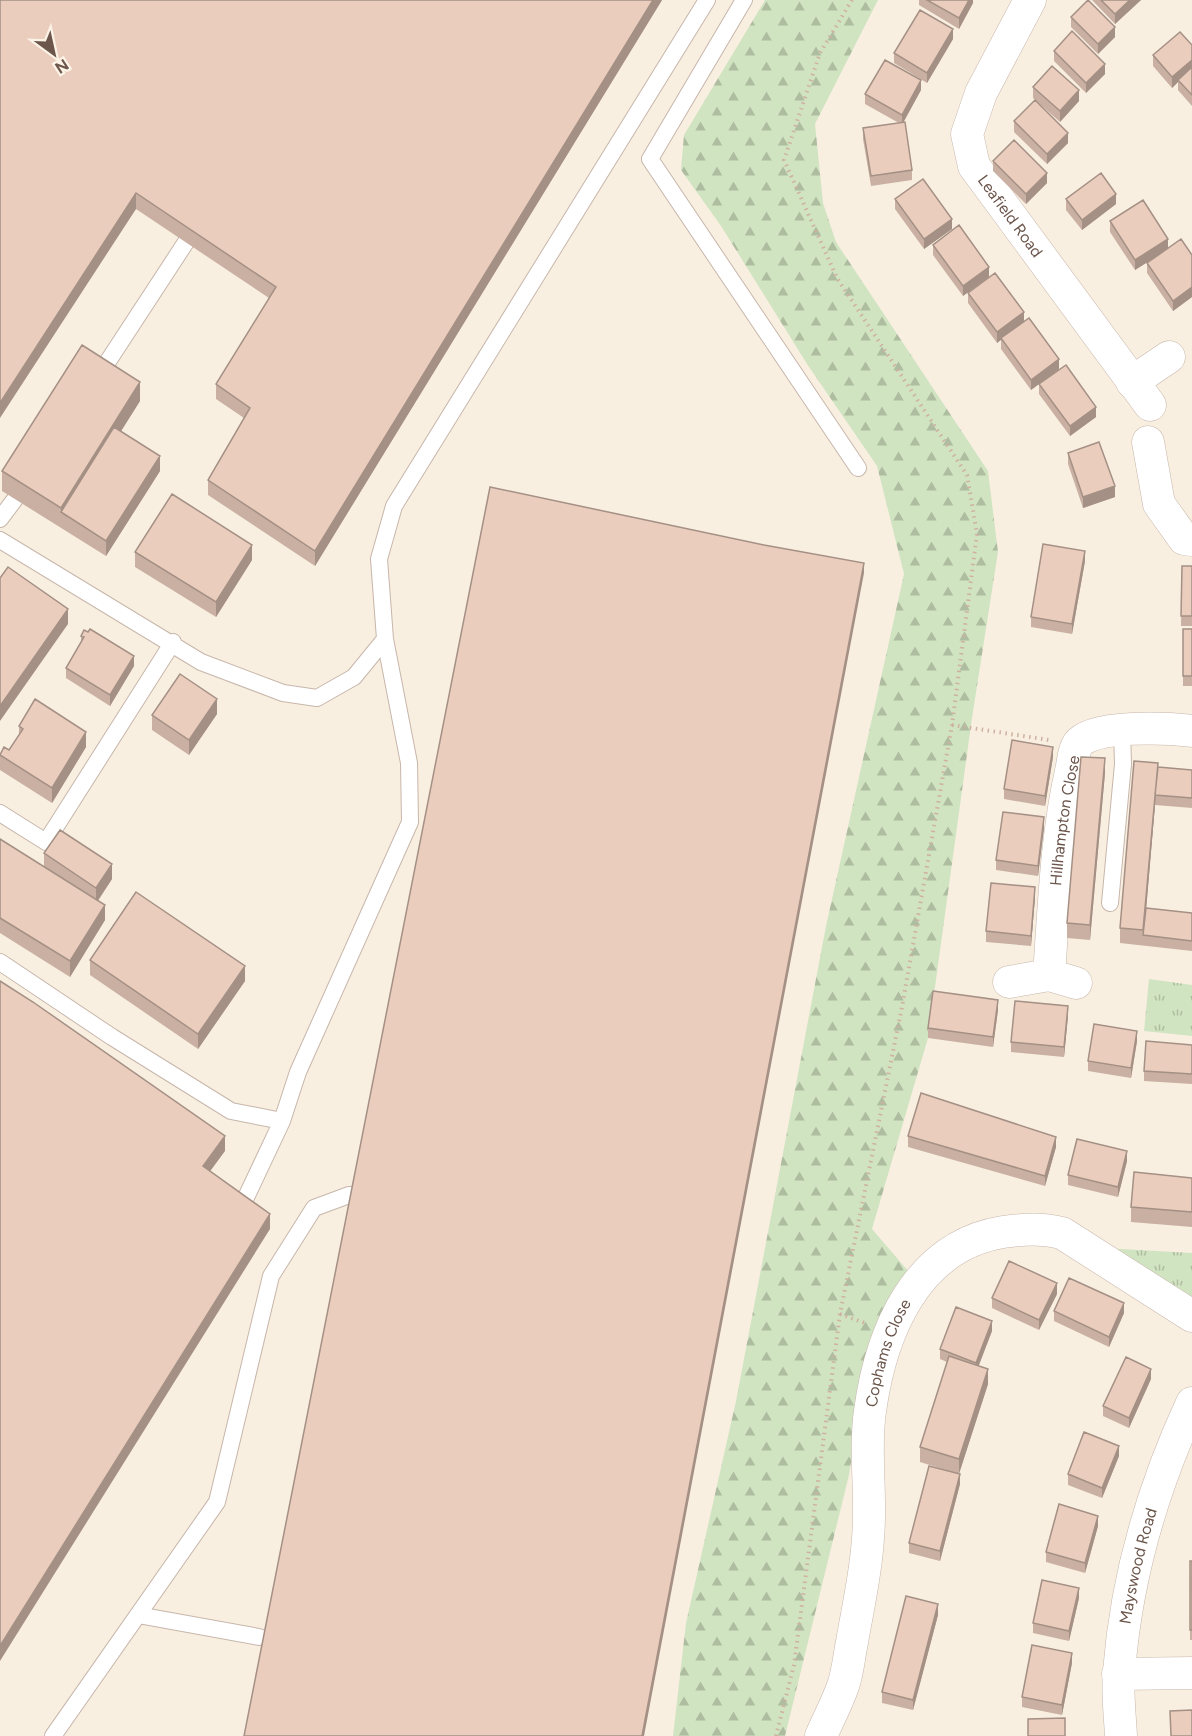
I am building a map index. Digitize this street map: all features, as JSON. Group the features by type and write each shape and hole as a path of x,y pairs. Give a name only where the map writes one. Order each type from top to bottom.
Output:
{"street":[{"name":"Leafield Road","path":"1030,0 981,93 967,134 974,166 1141,394 1168,357"},
{"path":"1148,442 1159,504 1184,539 1192,540"},
{"name":"Hillhampton Close","path":"1009,982 1063,979 1061,816 1077,745 1090,734 1122,730 1174,729 1192,732"},
{"name":"Cophams Close","path":"821,1736 843,1685 860,1597 868,1537 869,1413 876,1375 890,1332 911,1290 941,1258 957,1246 981,1236 1038,1228 1062,1233 1192,1316"},
{"name":"Mayswood Road","path":"1121,1736 1118,1674 1127,1604 1158,1487 1192,1403"},
{"path":"1118,1674 1192,1673"}],"lane":[{"path":"241,1208 282,1121 298,1072 410,822 409,763 385,639 379,559 394,506 707,0"},
{"path":"744,0 650,159 858,468"},
{"path":"99,375 186,242"},
{"path":"0,519 15,499"},
{"path":"0,540 173,642 201,662 283,693 317,698 354,677 385,639"},
{"path":"0,813 46,842 173,642"},
{"path":"1110,903 1123,764 1122,730"},
{"path":"0,962 193,1089 231,1111 282,1121"},
{"path":"53,1736 217,1502 271,1276 314,1208 349,1195 355,1195"},
{"path":"138,1615 259,1637"}],"path":[{"path":"776,1736 794,1665 840,1314 902,1007 952,725 976,534 967,475 837,278 784,160 820,53 852,0"},
{"path":"952,725 1077,745"}],"green space":[{"path":"765,0 878,0 815,124 823,203 836,242 988,471 998,552 972,718 928,1038 872,1229 909,1272 865,1372 849,1475 785,1736 673,1736 686,1623 736,1401 826,926 904,574 877,466 807,364 721,226 681,170 684,135"},
{"path":"1149,979 1192,985 1192,1036 1144,1031"},
{"path":"1104,1248 1192,1253 1192,1301"}],"building":[{"path":"0,0 653,0 315,551 208,480 250,408 216,384 276,287 136,193 0,403"},
{"path":"927,0 969,0 959,18"},
{"path":"1088,0 1115,27 1098,44 1071,17"},
{"path":"1101,0 1130,0 1115,14"},
{"path":"920,10 953,29 927,73 894,53"},
{"path":"1072,31 1105,64 1086,83 1054,51"},
{"path":"1180,32 1192,45 1192,60 1172,77 1153,55"},
{"path":"885,60 921,80 902,115 865,94"},
{"path":"1052,66 1079,90 1060,111 1033,87"},
{"path":"1192,67 1192,95 1178,80"},
{"path":"1035,100 1068,133 1047,154 1014,121"},
{"path":"905,122 912,170 871,176 863,128"},
{"path":"1014,140 1047,173 1026,194 993,161"},
{"path":"1101,173 1116,194 1082,220 1066,199"},
{"path":"923,179 952,219 924,239 895,199"},
{"path":"1143,200 1168,239 1135,260 1110,221"},
{"path":"959,225 989,267 963,286 933,245"},
{"path":"1181,239 1192,255 1192,287 1173,301 1147,263"},
{"path":"995,273 1024,312 997,332 968,293"},
{"path":"1029,318 1059,359 1031,380 1001,338"},
{"path":"82,345 140,382 61,508 2,471"},
{"path":"1066,365 1096,407 1070,426 1039,384"},
{"path":"114,427 160,456 106,541 61,512"},
{"path":"1099,442 1115,486 1083,497 1068,453"},
{"path":"490,487 764,545 864,563 642,1736 244,1736"},
{"path":"172,494 252,545 216,602 135,552"},
{"path":"1043,544 1085,551 1072,624 1031,617"},
{"path":"1182,566 1192,566 1192,616 1181,616"},
{"path":"8,567 68,609 0,706 0,578"},
{"path":"90,629 134,656 110,695 66,668 84,637 81,636 84,630 88,632"},
{"path":"1183,629 1192,629 1192,676 1183,676"},
{"path":"180,674 217,699 189,740 152,715"},
{"path":"35,699 86,732 52,788 0,755 4,747 9,750 23,729 19,726"},
{"path":"1012,740 1053,747 1045,796 1004,789"},
{"path":"1081,757 1105,758 1090,925 1067,923"},
{"path":"1134,761 1158,763 1143,930 1120,928"},
{"path":"1158,767 1192,770 1192,798 1155,795"},
{"path":"1003,812 1044,817 1038,866 996,860"},
{"path":"60,830 112,864 96,888 44,853"},
{"path":"0,839 105,905 70,961 0,918"},
{"path":"991,883 1035,887 1031,936 986,931"},
{"path":"136,892 245,966 198,1034 90,960"},
{"path":"1146,908 1192,913 1192,941 1143,935"},
{"path":"0,981 225,1136 203,1166 270,1214 0,1646"},
{"path":"933,991 998,1000 993,1037 928,1028"},
{"path":"1015,1001 1068,1006 1064,1047 1011,1042"},
{"path":"1094,1024 1137,1031 1131,1068 1088,1061"},
{"path":"1146,1041 1192,1045 1192,1074 1144,1071"},
{"path":"921,1093 1056,1137 1045,1176 908,1136"},
{"path":"1077,1139 1127,1151 1118,1187 1068,1175"},
{"path":"1134,1172 1192,1178 1192,1212 1131,1207"},
{"path":"1009,1261 1057,1283 1039,1320 992,1298"},
{"path":"1069,1278 1124,1303 1109,1337 1054,1311"},
{"path":"956,1307 992,1321 976,1363 940,1349"},
{"path":"949,1356 988,1369 959,1459 920,1447"},
{"path":"1126,1357 1151,1369 1129,1418 1103,1406"},
{"path":"1084,1432 1119,1446 1102,1488 1068,1474"},
{"path":"929,1466 960,1474 940,1551 909,1543"},
{"path":"1059,1504 1098,1516 1085,1563 1046,1552"},
{"path":"1190,1561 1192,1561 1192,1630 1190,1630"},
{"path":"1042,1580 1079,1588 1069,1631 1033,1623"},
{"path":"906,1596 938,1604 913,1700 882,1692"},
{"path":"1032,1645 1072,1653 1062,1705 1022,1697"},
{"path":"1192,1710 1192,1736 1171,1736 1170,1711"},
{"path":"1065,1718 1065,1736 1028,1736 1028,1719"}]}
